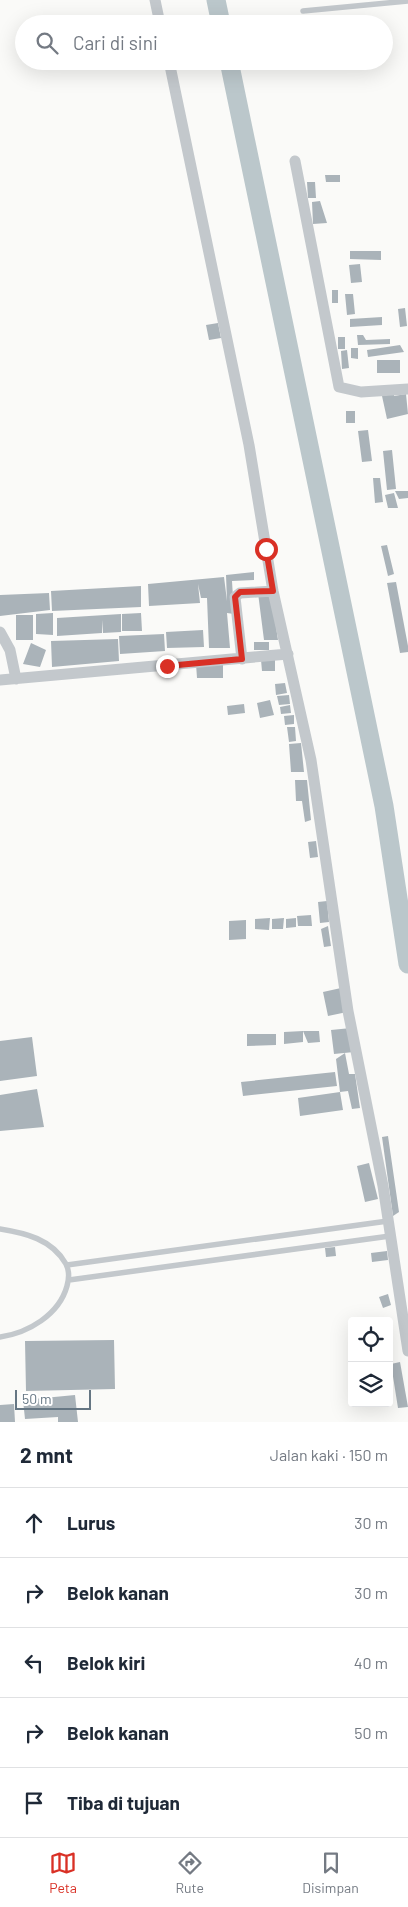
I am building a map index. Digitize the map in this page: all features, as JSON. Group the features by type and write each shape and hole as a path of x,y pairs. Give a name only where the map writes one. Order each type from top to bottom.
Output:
{"street":[{"path":"155,0 158,15"},
{"path":"171,70 249,445 273,591 311,760 348,1011 384,1186 408,1351"},
{"path":"295,161 339,386 361,392 408,389"},
{"path":"242,659 235,597 240,592 273,591"},
{"path":"0,632 10,650 16,679"},
{"path":"0,680 288,654"}],"lane":[{"path":"303,11 408,1"},
{"path":"67,1265 388,1221"},
{"path":"0,1229 38,1238 55,1250 67,1265 68,1280 60,1303 47,1316 28,1329 0,1337"},
{"path":"68,1280 390,1236"}],"building":[{"path":"325,175 340,175 340,182 326,182"},
{"path":"307,182 315,182 316,198 308,198"},
{"path":"320,201 327,223 313,224 312,202"},
{"path":"350,251 381,251 381,260 350,259"},
{"path":"360,264 362,282 351,283 349,265"},
{"path":"332,290 338,290 338,303 332,303"},
{"path":"345,294 353,294 355,314 347,315"},
{"path":"405,308 407,326 400,327 398,309"},
{"path":"382,317 382,325 350,327 350,319"},
{"path":"218,323 221,338 209,340 206,325"},
{"path":"357,335 363,335 366,340 390,339 390,344 358,345"},
{"path":"338,337 345,337 345,349 338,349"},
{"path":"400,345 404,352 368,357 367,350"},
{"path":"351,348 358,348 358,359 351,358"},
{"path":"347,350 349,368 342,369 341,351"},
{"path":"377,360 400,360 400,373 377,373"},
{"path":"394,394 394,396 406,394 408,414 387,419 382,396"},
{"path":"346,411 355,411 355,423 346,423"},
{"path":"368,430 372,461 362,462 358,431"},
{"path":"392,450 396,489 387,490 383,451"},
{"path":"373,478 380,478 383,502 375,503"},
{"path":"395,491 408,491 408,498 399,499"},
{"path":"394,493 398,508 388,508 385,495"},
{"path":"387,545 394,574 388,576 381,546"},
{"path":"254,572 254,580 232,581 234,614 227,613 230,648 209,648 207,598 201,598 198,584 200,603 149,606 148,584 224,577 227,601 226,575"},
{"path":"396,582 408,646 408,652 400,653 387,583"},
{"path":"141,586 141,607 52,611 51,591"},
{"path":"271,592 278,640 264,640 258,593"},
{"path":"49,593 50,610 0,616 0,595"},
{"path":"53,613 53,635 36,634 36,614"},
{"path":"141,613 142,631 122,631 122,614"},
{"path":"121,614 121,632 103,633 102,620 102,633 57,636 57,618"},
{"path":"16,615 33,615 33,640 16,640"},
{"path":"203,630 204,647 167,648 166,632"},
{"path":"164,634 165,651 120,654 119,636"},
{"path":"118,639 119,661 52,667 51,641"},
{"path":"254,642 269,642 269,650 254,650"},
{"path":"31,643 46,650 40,667 23,664"},
{"path":"261,660 275,660 275,671 262,671"},
{"path":"223,662 223,678 197,678 196,664"},
{"path":"285,683 287,693 276,695 275,684"},
{"path":"289,695 290,704 279,705 277,696"},
{"path":"270,700 274,715 260,718 257,703"},
{"path":"244,704 245,713 228,715 227,706"},
{"path":"290,705 291,713 281,714 280,707"},
{"path":"294,715 294,724 285,725 284,716"},
{"path":"287,727 295,727 296,741 289,742"},
{"path":"301,743 304,772 291,772 289,744"},
{"path":"295,780 307,780 311,820 305,822 302,801 296,801"},
{"path":"316,841 318,857 310,858 308,842"},
{"path":"327,901 329,922 320,923 318,902"},
{"path":"311,915 312,926 298,926 297,916"},
{"path":"270,918 269,930 255,929 255,919"},
{"path":"284,918 283,929 272,929 272,919"},
{"path":"296,918 296,927 286,928 286,919"},
{"path":"246,920 246,939 229,940 229,921"},
{"path":"328,926 331,946 324,947 321,929"},
{"path":"341,988 347,1012 328,1016 323,992"},
{"path":"351,1028 354,1052 334,1054 331,1030"},
{"path":"303,1031 319,1031 320,1042 308,1043"},
{"path":"303,1031 303,1042 284,1044 284,1032"},
{"path":"247,1034 276,1034 276,1045 247,1046"},
{"path":"32,1037 37,1076 0,1081 0,1041"},
{"path":"345,1053 349,1074 355,1074 360,1108 352,1109 348,1091 340,1092 336,1059"},
{"path":"335,1072 337,1086 243,1096 241,1082"},
{"path":"37,1089 44,1127 0,1131 0,1095"},
{"path":"340,1092 343,1110 300,1116 298,1098"},
{"path":"388,1136 399,1212 393,1216 382,1137"},
{"path":"369,1163 378,1199 365,1202 357,1166"},
{"path":"335,1247 336,1256 326,1257 325,1248"},
{"path":"387,1251 388,1260 372,1262 371,1253"},
{"path":"388,1294 391,1305 383,1308 379,1297"},
{"path":"114,1340 115,1389 26,1391 25,1341"},
{"path":"400,1362 408,1407 398,1408 393,1364"},
{"path":"75,1395 78,1422 58,1422 58,1417 25,1419 23,1400"},
{"path":"14,1404 15,1422 0,1422 0,1405"}],"waterway":[{"path":"216,0 219,15"},
{"path":"231,70 384,806 408,964"}],"route":[{"path":"167,666 242,659 235,597 240,592 273,591 266,549"}]}
